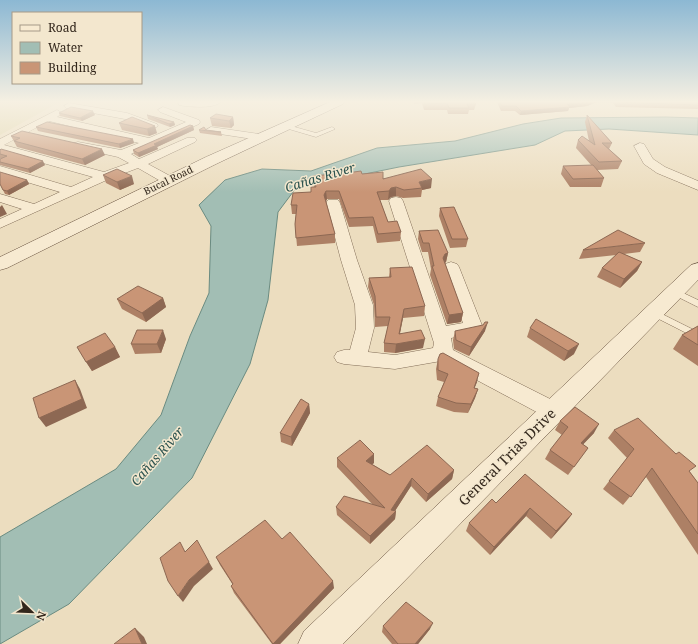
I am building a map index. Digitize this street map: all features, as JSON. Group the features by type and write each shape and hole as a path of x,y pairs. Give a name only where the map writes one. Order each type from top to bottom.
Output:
{"street":[{"path":"22,132 37,135"},
{"path":"0,143 22,132"},
{"path":"107,132 150,142"},
{"path":"225,132 259,137"},
{"name":"Bucal Road","path":"0,264 168,180 270,132"},
{"path":"122,154 171,133"},
{"path":"0,224 105,176 137,164 191,140"},
{"path":"68,142 122,154 137,164 168,180"},
{"path":"640,146 648,161 661,170 698,186"},
{"path":"0,147 105,176"},
{"path":"0,170 71,191"},
{"path":"0,198 34,208"},
{"path":"396,201 440,333 443,343 443,354"},
{"path":"333,203 349,260 364,305 365,328 350,358 395,362 443,354 554,411"},
{"path":"440,333 474,328 451,266"},
{"name":"General Trias Drive","path":"317,644 654,313 687,298 698,270"}],"lane":[{"path":"303,132 316,136 324,132"},
{"path":"654,313 698,336"}],"water":[{"name":"Cañas River","path":"491,132 563,132 535,145 399,167 296,188 278,212 268,300 250,364 192,478 69,604 0,644 0,537 116,469 161,415 190,336 209,293 211,226 199,205 225,180 262,169 311,171 377,148 455,141"},
{"path":"654,132 698,132 698,135"}],"building":[{"path":"20,132 27,132 102,149 82,159 14,141 20,138 11,136"},
{"path":"61,132 98,132 133,139 119,144"},
{"path":"174,132 180,132 154,144 157,145 138,153 133,150"},
{"path":"592,132 602,132 612,143 602,143 622,161 599,162 578,140 582,136 595,145"},
{"path":"1,149 43,161 28,169 0,162 0,159 7,156 0,154"},
{"path":"593,165 604,178 573,179 563,166"},
{"path":"117,169 132,176 117,182 103,175"},
{"path":"421,169 432,179 419,182 422,188 404,190 396,187 391,188 389,191 377,192 388,222 397,221 401,232 378,234 373,217 349,218 339,191 326,191 324,195 335,234 296,238 295,224 297,205 291,205 293,193 311,192 311,187 316,187 313,176 361,171 362,174 383,172 383,179"},
{"path":"0,172 27,180 7,191 3,190 0,184"},
{"path":"454,207 468,239 452,239 440,208"},
{"path":"438,230 448,253 445,254 443,258 463,313 449,315 432,266 434,266 429,243 423,243 419,231"},
{"path":"618,230 645,243 583,250"},
{"path":"619,252 642,262 624,279 602,268"},
{"path":"412,267 425,306 404,309 399,334 421,330 425,339 396,344 384,343 390,317 376,317 375,296 369,278 391,277 390,268"},
{"path":"138,286 163,298 142,313 117,299"},
{"path":"536,319 579,344 568,351 530,328"},
{"path":"485,322 488,322 471,347 456,340 455,331 483,325"},
{"path":"698,326 698,345 682,335"},
{"path":"137,330 163,330 157,344 131,344"},
{"path":"105,333 115,347 86,362 77,347"},
{"path":"443,353 479,373 474,388 478,389 471,404 456,403 438,397 448,374 438,370 438,359 440,354"},
{"path":"75,380 82,399 39,418 33,398"},
{"path":"301,399 309,404 291,437 280,433"},
{"path":"575,407 599,424 581,443 588,448 574,467 550,450 568,427 560,421"},
{"path":"638,418 676,454 679,452 696,466 689,471 698,483 698,534 652,468 631,497 609,481 634,449 614,430"},
{"path":"360,440 374,454 366,461 390,475 427,445 454,470 428,494 412,478 391,510 396,511 370,536 336,507 344,496 385,508 337,458"},
{"path":"525,474 572,514 556,531 530,508 494,547 469,523 492,499 496,503"},
{"path":"265,520 282,539 290,532 333,581 273,644 231,586 233,584 216,557"},
{"path":"197,540 209,562 189,580 178,596 168,581 160,558 180,542 185,552"},
{"path":"406,602 433,623 415,644 398,644 383,626"},
{"path":"135,628 142,644 114,644"}]}
